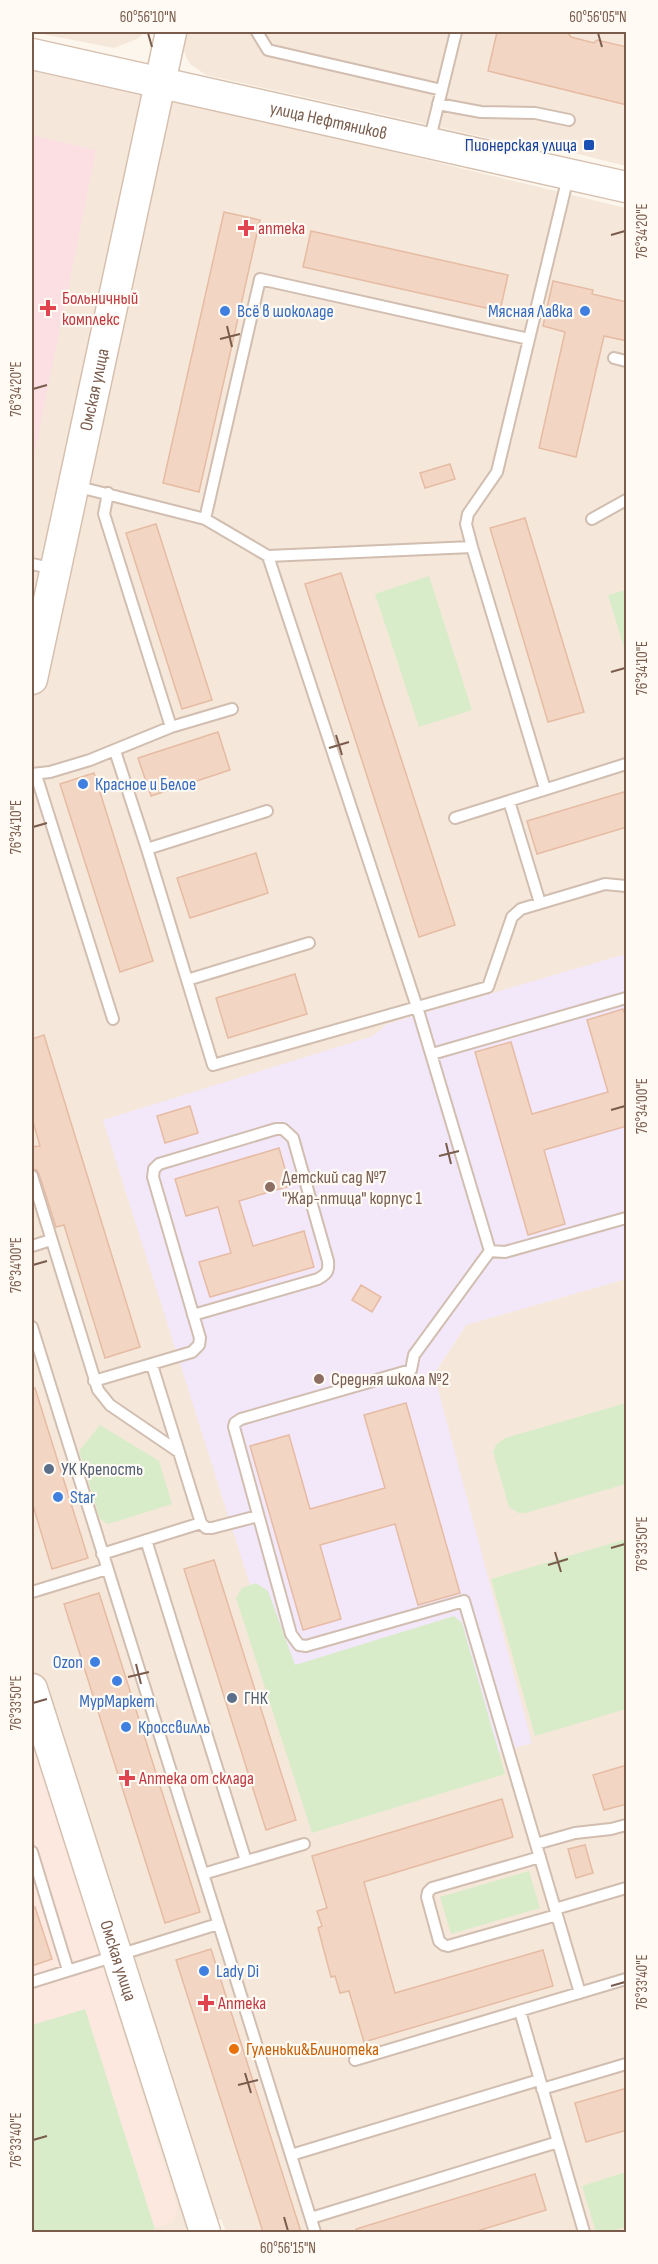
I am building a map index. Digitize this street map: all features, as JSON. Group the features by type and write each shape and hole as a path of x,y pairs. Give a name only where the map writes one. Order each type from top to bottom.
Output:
{"main road":[{"name":"Омская улица","path":"32,679 43,567 72,485 171,32"},
{"name":"улица Нефтяников","path":"32,54 627,187"},
{"name":"Омская улица","path":"32,1689 199,2231"}],"lane":[{"path":"257,32 268,50 442,90"},
{"path":"429,143 456,32"},
{"path":"438,104 481,112 535,113 569,120"},
{"path":"545,789 466,524 468,514 497,472 569,174"},
{"path":"205,519 260,279 529,339"},
{"path":"614,358 627,361"},
{"path":"72,485 205,519 268,556 472,547"},
{"path":"108,493 104,514 171,727"},
{"path":"592,519 627,500"},
{"path":"268,556 417,1007 490,1251"},
{"path":"113,1018 34,774 90,760 171,727 232,709"},
{"path":"115,751 213,1065 488,987 512,917 521,909 604,884 627,886"},
{"path":"455,818 627,764"},
{"path":"509,801 540,903"},
{"path":"147,849 267,811"},
{"path":"187,980 309,942"},
{"path":"432,1054 627,998"},
{"path":"94,1381 152,1365 197,1349 200,1338 193,1315 153,1177 154,1169 159,1164 276,1129 283,1129 293,1138 329,1270 326,1275 318,1279 193,1315"},
{"path":"32,1176 98,1390 110,1405 178,1452"},
{"path":"490,1251 506,1252 627,1218"},
{"path":"32,1246 51,1240"},
{"path":"490,1251 414,1355 411,1370 241,1419 235,1423 235,1434 291,1634 299,1645 306,1646 464,1601 580,1993"},
{"path":"32,1327 315,2232"},
{"path":"152,1365 201,1523 206,1528 212,1528 258,1516"},
{"path":"102,1554 201,1523"},
{"path":"147,1540 246,1861"},
{"path":"32,1592 107,1569"},
{"path":"536,1844 575,1833 627,1825"},
{"path":"203,1874 304,1844"},
{"path":"32,1852 68,1970"},
{"path":"540,1857 432,1888 427,1897 439,1941 448,1946 627,1888"},
{"path":"32,1982 218,1924"},
{"path":"355,2060 627,1979"},
{"path":"520,2011 584,2232"},
{"path":"291,2155 541,2084 627,2064"},
{"path":"310,2218 558,2142"}],"shaded area":[{"path":"32,32 145,32 137,39 114,48"},
{"path":"187,32 626,32 626,166 554,148 537,149 206,75 190,64 186,57 184,50"},
{"path":"32,65 626,208 626,2232 226,2232 221,2219 178,2232 32,2232"},
{"name":"Больничный комплекс","path":"32,135 96,150 32,467"},
{"name":"Средняя школа №2","path":"626,954 626,1279 466,1325 434,1374 532,1743 319,1803 103,1120 373,1036 387,1024"},
{"path":"32,1739 177,2206 177,2213 173,2221 144,2232 32,2232"}],"green space":[{"path":"429,576 472,710 419,727 375,594"},
{"path":"626,590 626,654 608,595"},
{"path":"626,1403 626,1484 525,1513 519,1513 509,1507 493,1452 496,1445 505,1438"},
{"path":"100,1425 159,1461 172,1504 108,1524 100,1519 79,1451"},
{"path":"626,1539 626,1709 535,1736 491,1579"},
{"path":"256,1583 268,1591 295,1665 454,1616 462,1623 505,1774 312,1833 236,1598 242,1588"},
{"path":"529,1871 540,1908 451,1934 440,1897"},
{"path":"85,2009 155,2229 144,2232 32,2232 32,2025"},
{"path":"626,2172 626,2227 607,2232 596,2232 582,2186"}],"building":[{"path":"497,32 562,32 568,33 571,37 594,43 597,40 627,47 627,105 488,71"},
{"path":"224,212 260,220 199,492 163,483"},
{"path":"311,231 508,275 500,311 303,267"},
{"path":"553,281 593,290 592,294 627,302 627,341 604,336 576,457 539,448 565,332 543,326"},
{"path":"450,464 455,479 425,488 420,473"},
{"path":"525,518 584,712 548,722 490,528"},
{"path":"156,524 212,700 182,709 126,533"},
{"path":"341,573 455,925 419,937 305,584"},
{"path":"218,732 230,770 151,796 138,758"},
{"path":"94,773 153,961 120,972 60,784"},
{"path":"627,791 627,827 537,854 527,821"},
{"path":"256,853 268,893 190,918 177,878"},
{"path":"295,974 307,1014 228,1038 216,998"},
{"path":"623,1009 627,1020 627,1126 544,1150 565,1224 528,1235 475,1052 511,1042 532,1114 608,1092 587,1020"},
{"path":"44,1035 140,1347 105,1358 64,1225 56,1227 39,1174 37,1170 32,1169 32,1147 40,1146 32,1118 32,1039"},
{"path":"190,1106 198,1133 165,1143 157,1116"},
{"path":"279,1148 290,1186 239,1201 253,1246 304,1231 314,1267 210,1297 199,1262 231,1253 218,1207 186,1216 175,1179"},
{"path":"361,1285 381,1297 372,1312 352,1300"},
{"path":"35,1388 88,1558 52,1569 32,1502 32,1389"},
{"path":"406,1403 460,1593 418,1605 395,1524 320,1545 341,1619 303,1630 250,1446 289,1435 310,1509 385,1488 364,1415"},
{"path":"214,1560 296,1820 266,1830 184,1569"},
{"path":"99,1593 200,1912 165,1923 64,1604"},
{"path":"627,1765 627,1804 604,1810 593,1775"},
{"path":"502,1799 513,1837 364,1882 395,1993 543,1950 553,1986 364,2042 349,1991 340,1993 335,1976 331,1977 318,1928 322,1926 317,1911 327,1908 312,1856"},
{"path":"585,1845 593,1873 576,1878 568,1849"},
{"path":"35,1907 52,1959 32,1966 32,1908"},
{"path":"211,1949 301,2232 263,2232 176,1960"},
{"path":"627,2088 627,2130 586,2142 575,2103"},
{"path":"535,2174 546,2210 474,2232 356,2232 356,2229"}],"place":[{"name":"Пионерская улица","path":"589,145"},
{"name":"аптека","path":"246,228"},
{"name":"Больничный комплекс","path":"48,308"},
{"name":"Всё в шоколаде","path":"225,311"},
{"name":"Мясная Лавка","path":"585,311"},
{"name":"Красное и Белое","path":"83,784"},
{"name":"Детский сад №7 \"Жар-птица\" корпус 1","path":"270,1187"},
{"name":"Средняя школа №2","path":"319,1379"},
{"name":"УК Крепость","path":"49,1469"},
{"name":"Star","path":"58,1497"},
{"name":"Ozon","path":"95,1662"},
{"name":"МурМаркет","path":"117,1681"},
{"name":"ГНК","path":"232,1698"},
{"name":"Кроссвилль","path":"126,1727"},
{"name":"Аптека от склада","path":"127,1778"},
{"name":"Lady Di","path":"204,1971"},
{"name":"Аптека","path":"206,2003"},
{"name":"Гуленьки&Блинотека","path":"234,2049"}]}
